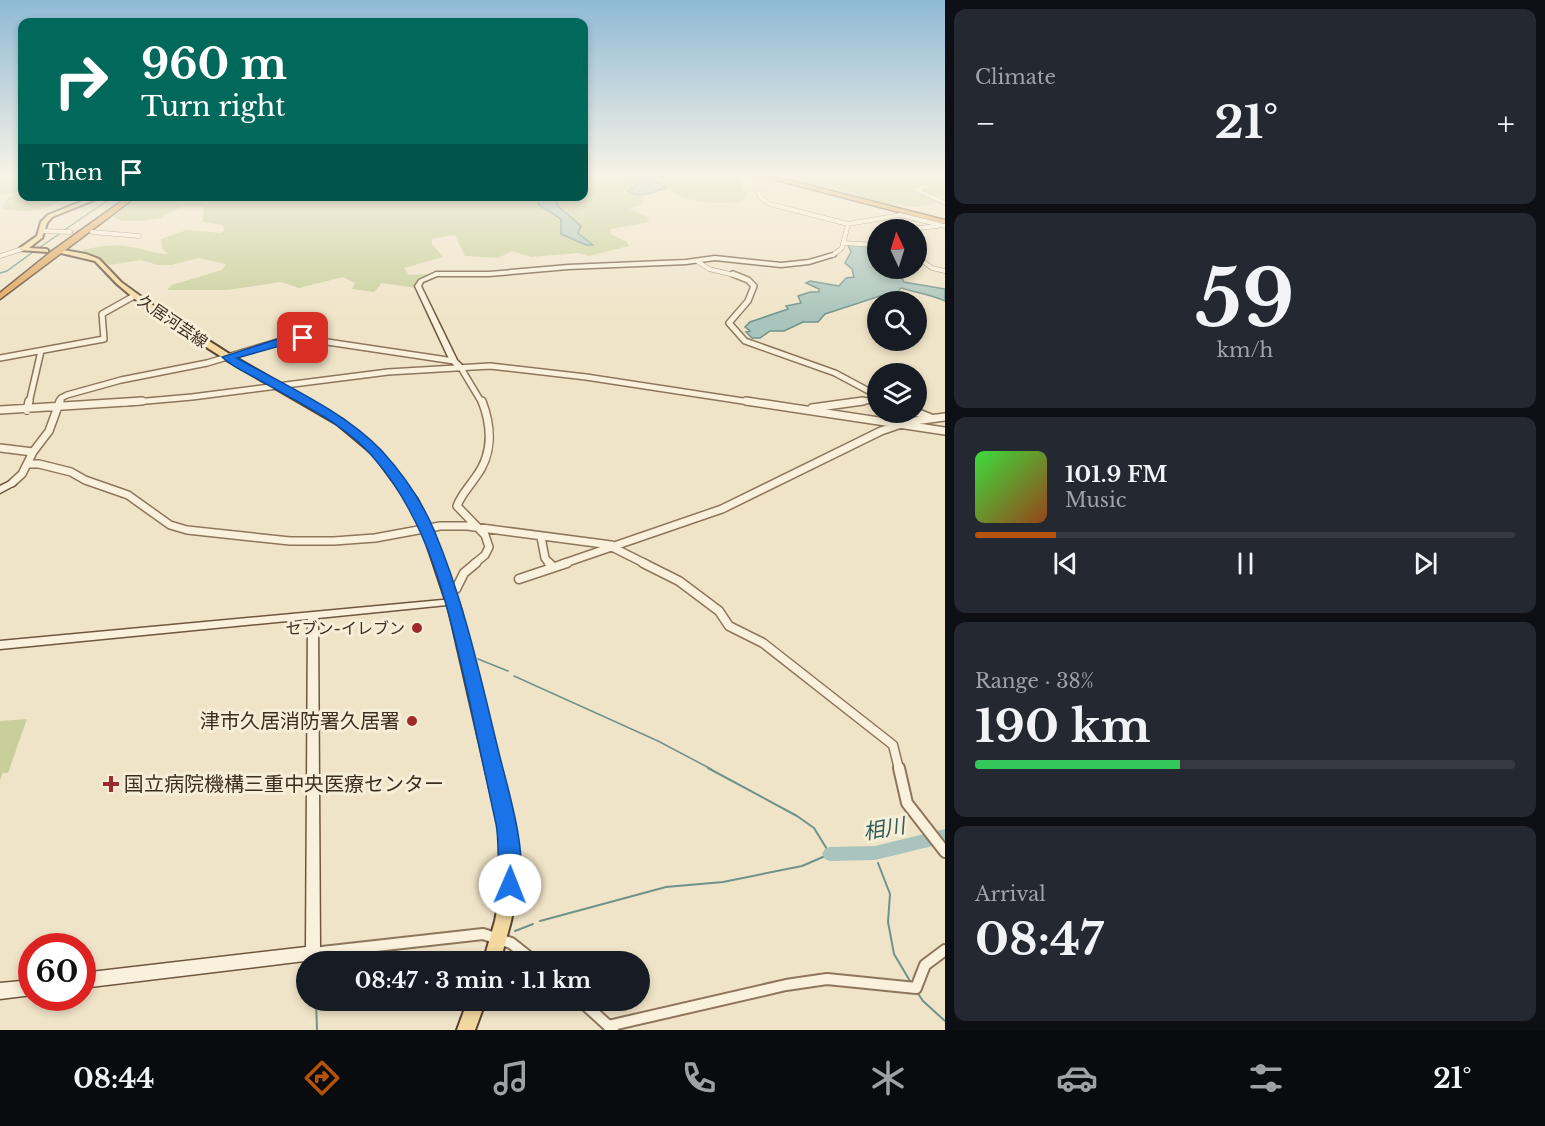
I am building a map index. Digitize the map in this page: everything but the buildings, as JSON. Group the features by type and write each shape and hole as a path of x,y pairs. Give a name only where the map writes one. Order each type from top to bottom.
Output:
{"highway":[{"path":"0,291 92,223"},
{"path":"0,297 96,223"}],"main road":[{"path":"22,249 40,237 44,223"},
{"path":"22,249 46,251"},
{"name":"久居河芸線","path":"63,252 97,260 134,296 228,357 340,422 377,453 402,483 427,529 451,596 507,828 511,868 510,885 494,951"},
{"path":"466,1030 473,1011"}],"street":[{"path":"844,223 853,223"},
{"path":"0,645 313,616 451,596 464,573 488,553 487,538 460,511 458,504 483,467 488,448 490,422 472,382 454,361 418,286 420,281 433,274 489,274 719,258 781,265 809,262 833,255 840,250 848,224"},
{"path":"927,226 945,224"},
{"path":"42,231 65,231"},
{"path":"92,232 139,237"},
{"path":"843,243 867,244"},
{"path":"0,256 22,249"},
{"path":"697,261 702,266 746,278 754,286 742,308 729,323 744,340 835,373 867,392"},
{"path":"927,264 932,268 945,271"},
{"path":"0,358 104,339 102,314 134,296"},
{"path":"0,490 22,474 33,452 49,431 61,399 67,395 228,357 297,337 454,361"},
{"path":"27,410 40,351"},
{"path":"0,410 57,408 192,397 388,372 499,367 586,377 945,432"},
{"path":"791,408 825,408 867,400"},
{"path":"927,416 945,423"},
{"path":"519,579 722,508 868,436 900,425 945,417"},
{"path":"0,447 33,452"},
{"path":"28,464 39,464 71,472 85,480 128,495 170,525 187,530 290,541 334,541 375,538 440,526 477,527 541,537 571,538 611,546 679,581 718,611 729,626 763,643 893,745 907,803 939,843"},
{"path":"541,537 544,558 553,567"},
{"path":"313,616 313,951"},
{"path":"331,951 483,934 499,936 514,942 523,951"},
{"path":"592,1011 611,1028 786,985 826,979 916,988 925,965 945,950"},
{"path":"96,979 296,955"},
{"path":"0,991 18,989"}],"green space":[{"path":"209,223 562,223 562,226 586,245 591,242 578,233 581,226 578,223 643,223 611,229 611,234 627,242 629,246 589,256 578,253 531,257 512,251 498,258 465,256 455,235 432,239 432,244 443,257 404,268 409,275 429,274 417,283 417,288 382,283 374,292 352,289 355,283 343,277 299,288 281,282 227,290 167,290 172,285 222,270 226,264 198,258 172,265 158,265 140,260 110,265 82,250 120,245 168,254 162,248 161,239 187,230 221,233 225,229 222,225"},
{"path":"27,719 8,773 3,773 0,780 0,721"}],"water":[{"path":"561,223 578,223 581,226 578,233 593,245 586,245 561,234"},
{"path":"848,245 867,246 867,279 902,279 904,282 945,289 945,301 927,294 927,291 901,288 898,291 867,291 867,300 825,314 818,322 803,322 784,331 770,331 760,338 752,338 746,332 750,331 745,327 750,322 788,309 786,306 801,303 798,296 819,292 819,289 806,283 810,281 839,286 846,278 854,277 852,269 845,263 851,252"}],"waterway":[{"path":"63,231 75,223"},
{"path":"39,248 59,234"},
{"path":"0,273 7,271 33,252"},
{"path":"478,659 508,671"},
{"path":"514,676 658,741 711,769"},
{"path":"540,921 666,887 723,882 802,866 830,854 814,828 797,816 708,768"},
{"name":"相川","path":"830,854 875,853 945,836"},
{"path":"878,863 890,894 888,922 894,954 910,981"},
{"path":"515,931 533,924"},
{"path":"387,951 406,948"},
{"path":"917,992 923,1001 945,1021"},
{"path":"316,1011 317,1030"}],"tunnel":[{"path":"70,232 92,232"}],"place":[{"name":"セブン-イレブン","path":"417,628"},
{"name":"津市久居消防署久居署","path":"412,721"},
{"name":"国立病院機構三重中央医療センター","path":"111,784"}],"route":[{"path":"303,338 290,338 228,357 340,422 377,453 412,499 439,561 468,660 507,828 510,847 510,885"}]}
